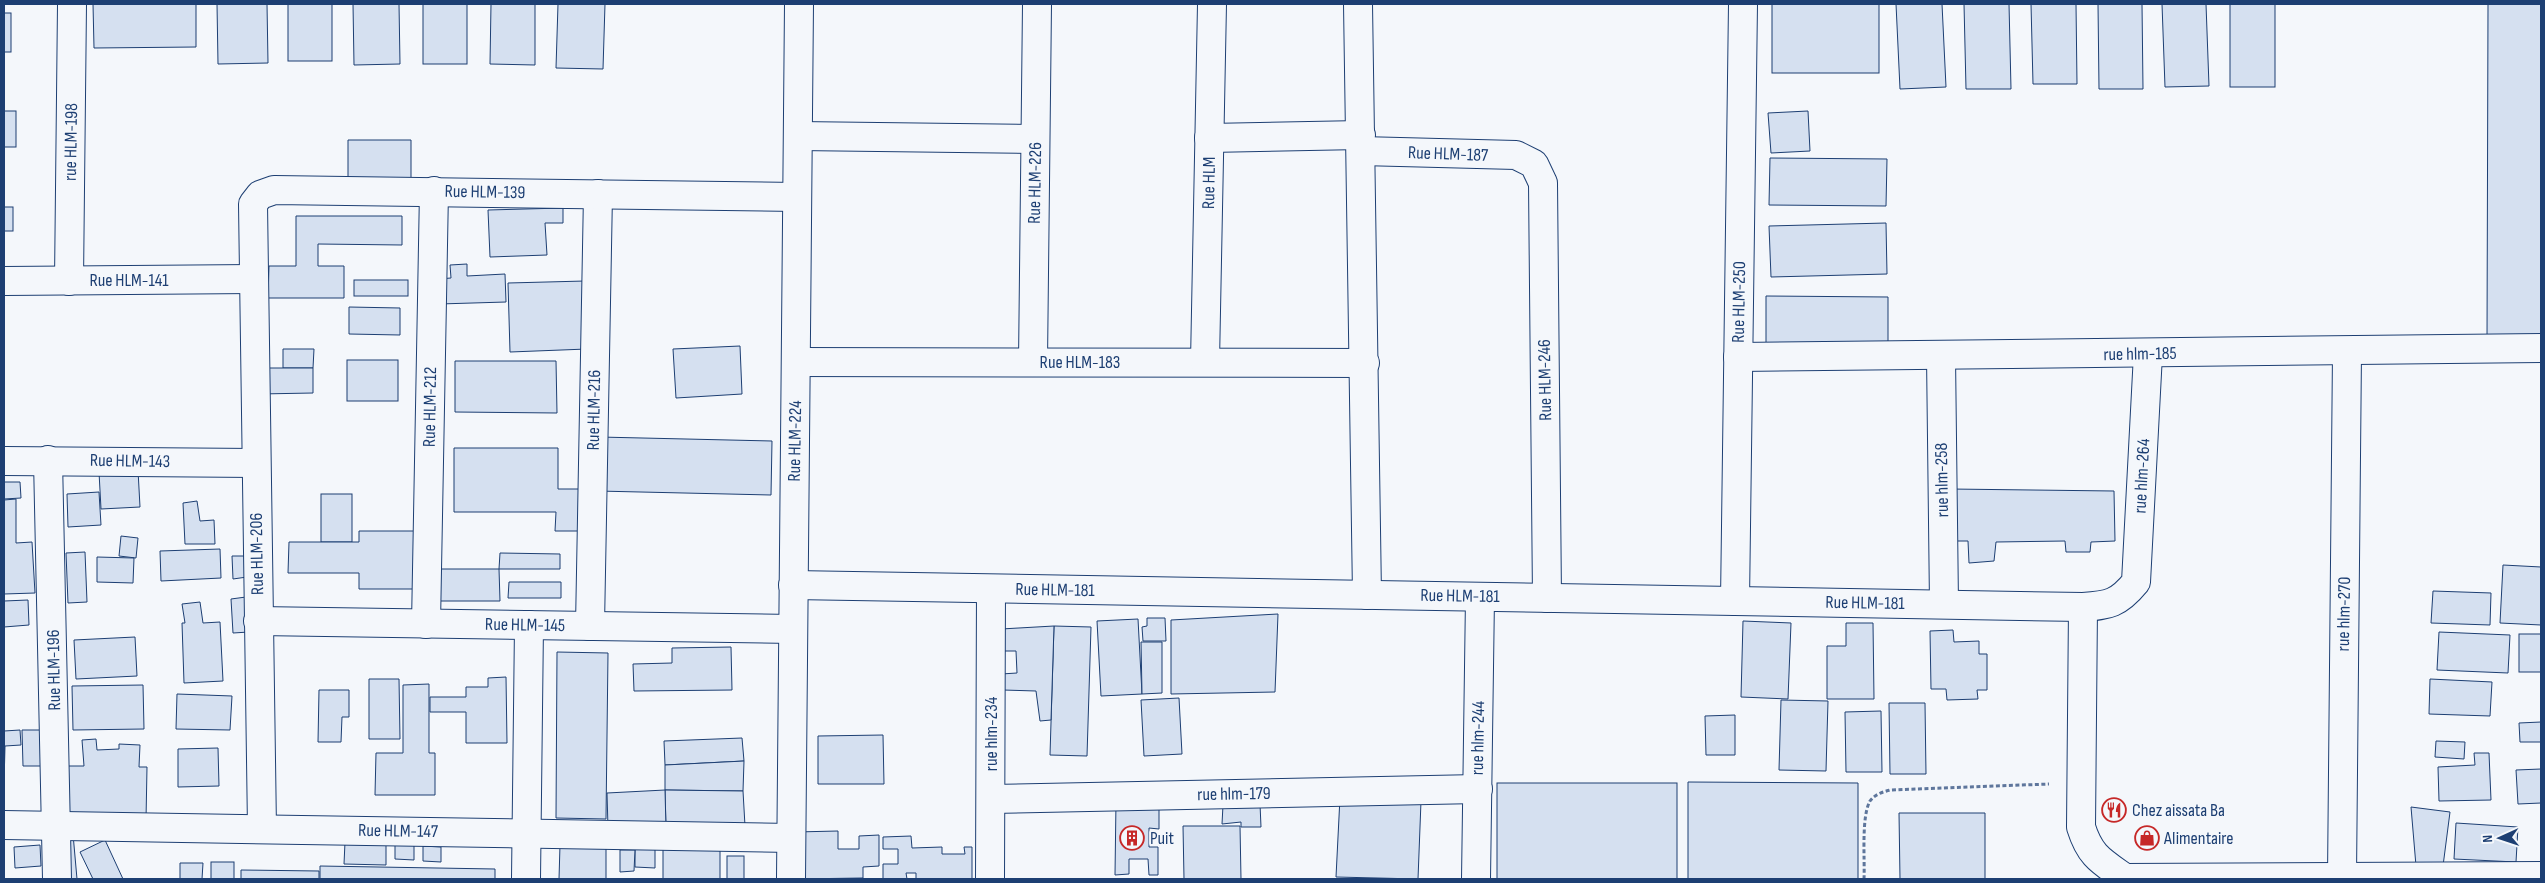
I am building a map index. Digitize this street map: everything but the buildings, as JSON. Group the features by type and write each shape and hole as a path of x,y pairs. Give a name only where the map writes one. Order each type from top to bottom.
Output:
{"street":[{"name":"rue HLM-198","path":"69,281 72,4"},
{"name":"Rue HLM-224","path":"791,879 799,4"},
{"name":"Rue HLM-226","path":"1033,362 1037,4"},
{"name":"Rue HLM","path":"1205,362 1212,4"},
{"path":"1358,4 1365,363 1367,595"},
{"name":"Rue HLM-250","path":"1735,601 1743,4"},
{"path":"798,136 1035,139"},
{"name":"Rue HLM-187","path":"1209,138 1361,143 1516,156 1534,164"},
{"name":"Rue HLM-246","path":"1534,164 1543,183 1547,598"},
{"name":"Rue HLM-139","path":"254,279 253,204 260,195 274,190 434,190 797,197"},
{"name":"Rue HLM-212","path":"426,624 434,190"},
{"name":"Rue HLM-216","path":"590,626 598,194"},
{"name":"Rue HLM-141","path":"4,281 254,279"},
{"name":"Rue HLM-206","path":"254,279 262,829"},
{"name":"rue hlm-185","path":"1738,357 2347,352 2541,348"},
{"name":"rue hlm-270","path":"2342,877 2347,352"},
{"name":"rue hlm-264","path":"2125,596 2136,582 2148,354"},
{"name":"rue hlm-258","path":"1941,356 1944,604"},
{"name":"Rue HLM-183","path":"796,362 1365,363"},
{"name":"Rue HLM-196","path":"48,460 58,826 57,879"},
{"name":"Rue HLM-143","path":"4,461 256,463"},
{"name":"Rue HLM-181","path":"793,585 2083,607 2116,602 2125,596"},
{"name":"rue hlm-234","path":"990,879 992,589"},
{"name":"rue hlm-244","path":"1476,879 1480,597"},
{"path":"2083,607 2081,827 2086,846 2102,862 2125,878 2541,876"},
{"name":"Rue HLM-145","path":"258,621 793,629"},
{"path":"526,879 530,625"},
{"name":"rue hlm-179","path":"991,799 1478,789"},
{"name":"Rue HLM-147","path":"4,825 527,832 791,838"}],"path":[{"path":"1864,879 1866,814 1870,801 1879,793 1890,790 2081,783"}],"place":[{"name":"Chez aissata Ba","path":"2114,810"},
{"name":"Puit","path":"1132,838"},
{"name":"Alimentaire","path":"2147,838"}]}
